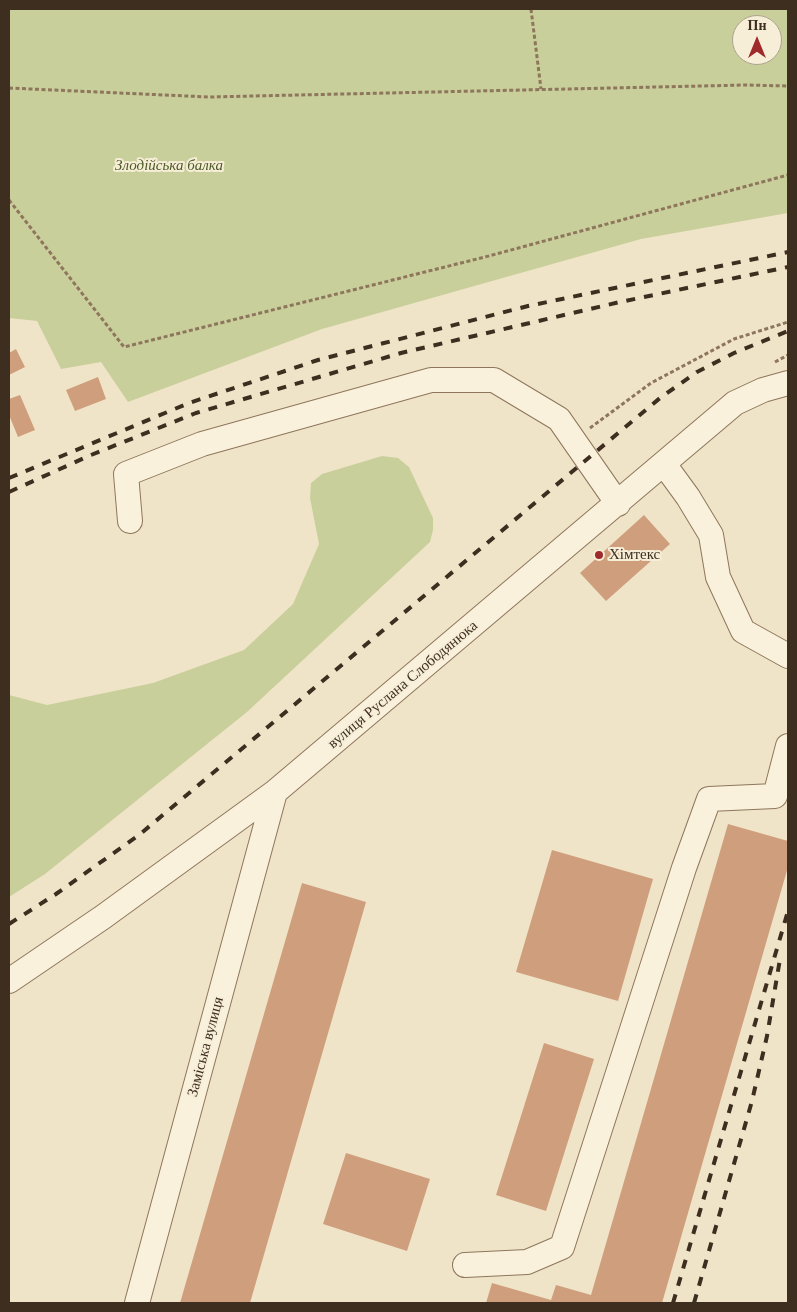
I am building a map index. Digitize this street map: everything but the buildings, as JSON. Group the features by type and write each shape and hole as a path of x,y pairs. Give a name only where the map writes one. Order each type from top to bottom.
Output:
{"street":[{"path":"130,521 126,474 202,444 431,380 494,380 559,419 618,504"},
{"name":"вулиця Руслана Слободянюка","path":"9,980 103,918 276,792 736,403 764,390 788,383"},
{"path":"664,464 688,497 711,535 718,577 743,631 788,656"},
{"path":"465,1265 526,1262 562,1247 684,868 709,799 775,796 788,746"},
{"name":"Заміська вулиця","path":"137,1303 276,792"}],"path":[{"path":"532,9 541,89"},
{"path":"9,88 209,97 736,85 788,86"},
{"path":"9,200 124,347 485,257 788,175"},
{"path":"573,440 651,383 734,339 788,322"}],"green space":[{"name":"Злодійська балка","path":"9,9 788,9 788,213 641,239 322,329 128,402 101,362 61,369 37,321 9,318"},
{"path":"382,456 398,458 409,467 433,518 430,542 247,712 45,874 9,897 9,695 47,705 153,683 244,650 293,604 319,544 310,498 311,483 322,474"}],"railway":[{"path":"9,478 189,403 318,360 528,306 788,252"},
{"path":"9,492 91,455 196,413 401,353 620,302 788,267"},
{"path":"9,924 56,894 139,835 660,398 697,372 734,353 788,331"},
{"path":"673,1303 788,911"},
{"path":"694,1303 752,1101 767,1036 780,959"}],"place":[{"name":"Хімтекс","path":"599,555"}]}
